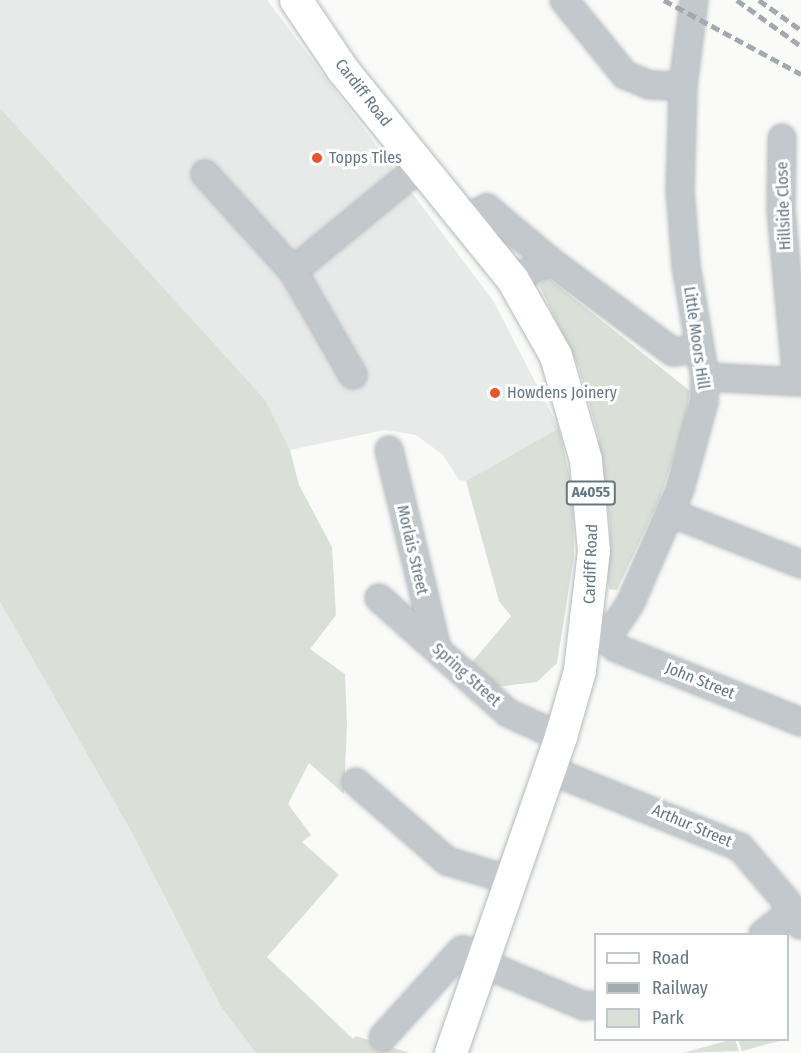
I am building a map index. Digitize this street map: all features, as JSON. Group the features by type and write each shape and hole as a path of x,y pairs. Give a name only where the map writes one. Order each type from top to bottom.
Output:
{"main road":[{"name":"Cardiff Road","path":"296,0 343,70 513,280 556,356 586,459 594,551 594,636 550,770 482,958 451,1053"}],"street":[{"path":"564,0 592,29 625,75 650,85 683,86"},
{"name":"Little Moors Hill","path":"594,636 622,620 671,513 696,441 704,402 705,377 686,266 680,190 683,86 694,0"},
{"name":"Hillside Close","path":"705,377 799,381 781,210 782,138"},
{"path":"293,272 421,166"},
{"path":"205,174 293,272 353,375"},
{"path":"465,219 487,208 550,261 673,352 699,349"},
{"path":"513,280 550,261"},
{"name":"Morlais Street","path":"390,450 437,649"},
{"path":"671,513 801,564"},
{"name":"Spring Street","path":"379,598 508,713 561,737"},
{"name":"John Street","path":"594,636 616,648 801,722"},
{"name":"Arthur Street","path":"550,770 740,846 787,902 796,919"},
{"path":"356,782 447,861 510,880"},
{"path":"765,933 796,919"},
{"path":"383,1037 462,950 578,1004 594,1005"}],"shaded area":[{"path":"0,0 267,0 494,302 559,428 466,481 459,480 443,455 416,435 385,430 290,450 264,400 0,108"},
{"path":"0,602 131,831 221,1007 256,1053 0,1053"}],"green space":[{"path":"0,108 265,400 290,450 299,485 332,547 336,615 310,649 345,674 347,724 344,794 309,763 288,804 311,835 302,842 339,875 267,957 353,1039 356,1036 410,1053 256,1053 221,1007 131,831 0,602"},
{"path":"547,277 690,391 684,428 659,500 617,590 609,589 608,581 610,525 598,435 579,368 539,285"},
{"path":"559,428 573,492 574,556 557,663 537,682 495,687 467,668 511,616 499,601 466,481"},
{"path":"726,1041 735,1041 739,1051 683,1053"},
{"path":"738,1041 779,1041 742,1051"}],"railway":[{"path":"664,0 801,74"},
{"path":"737,0 801,46"},
{"path":"759,0 801,30"}],"place":[{"name":"Topps Tiles","path":"317,158"},
{"name":"Howdens Joinery","path":"495,393"}]}
